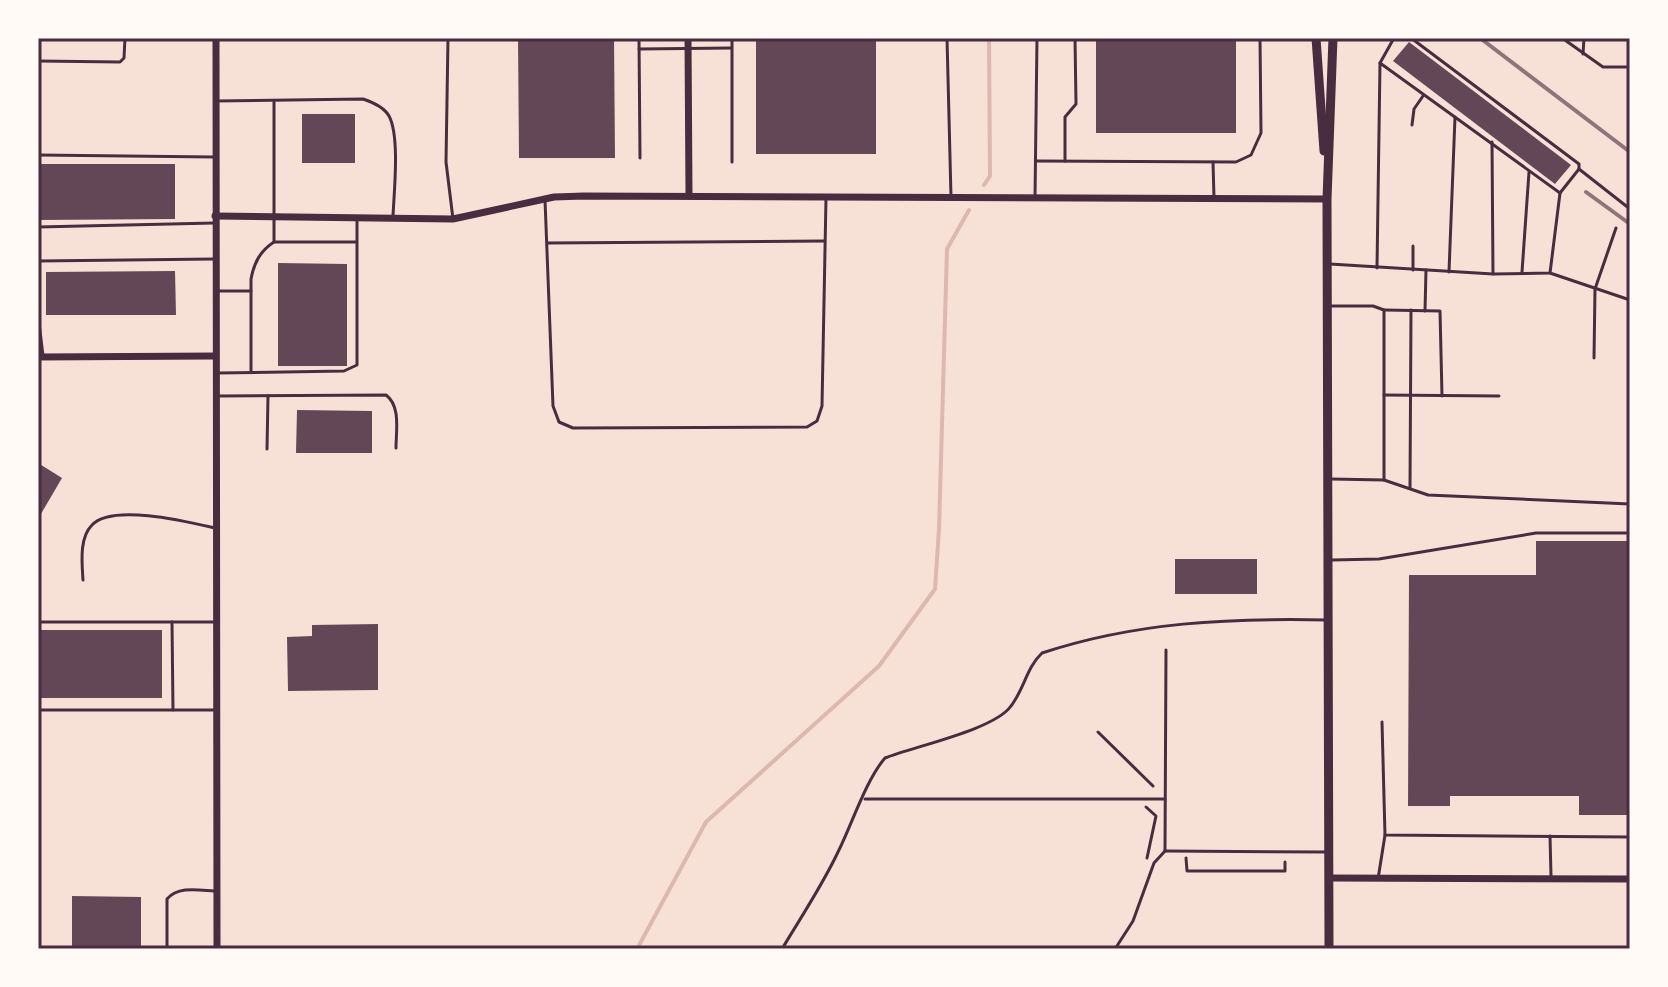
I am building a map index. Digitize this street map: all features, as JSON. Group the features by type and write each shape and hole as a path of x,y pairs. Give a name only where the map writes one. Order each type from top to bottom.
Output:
{"street":[{"path":"216,38 217,949"},
{"path":"1316,38 1327,199"},
{"path":"1329,949 1327,199 1333,38"},
{"path":"688,43 689,196"},
{"path":"215,220 274,217 453,219 545,200 584,196 1327,199"},
{"path":"40,357 215,356"},
{"path":"1329,878 1630,879"}],"lane":[{"path":"38,61 120,62 124,58 125,38"},
{"path":"448,38 446,162 453,219"},
{"path":"639,38 640,158"},
{"path":"732,38 732,162"},
{"path":"947,38 951,197"},
{"path":"1035,198 1037,38"},
{"path":"1065,161 1065,117 1076,104 1075,38"},
{"path":"1036,161 1236,162 1251,155 1261,133 1260,38"},
{"path":"1377,268 1380,63 1394,38"},
{"path":"1411,38 1579,164 1579,169 1630,209"},
{"path":"1562,38 1603,67 1630,67"},
{"path":"1583,55 1584,38"},
{"path":"639,49 688,43 732,48"},
{"path":"1380,63 1560,193"},
{"path":"1412,125 1414,109 1424,94"},
{"path":"216,101 363,99 375,103 389,115 395,143 393,219"},
{"path":"274,100 274,242"},
{"path":"1449,272 1455,117"},
{"path":"1492,142 1493,274"},
{"path":"38,155 215,157"},
{"path":"1213,162 1214,198"},
{"path":"1550,273 1560,193 1579,169"},
{"path":"1522,274 1529,172"},
{"path":"545,200 553,406 559,422 573,428 807,427 817,421 822,406 826,197"},
{"path":"215,373 344,371 357,365 357,219"},
{"path":"38,227 215,220"},
{"path":"1594,358 1595,289 1616,228"},
{"path":"548,243 825,241"},
{"path":"251,372 253,266 263,251 274,242 357,242"},
{"path":"1413,246 1413,270"},
{"path":"38,261 215,259"},
{"path":"1327,264 1493,274 1550,273 1630,300"},
{"path":"1425,311 1427,270"},
{"path":"215,291 251,291"},
{"path":"1327,306 1440,311 1442,396"},
{"path":"1384,310 1384,480"},
{"path":"1410,488 1411,310"},
{"path":"38,314 40,357"},
{"path":"215,396 386,395 395,409 396,448"},
{"path":"1384,395 1499,396"},
{"path":"267,449 268,396"},
{"path":"1327,479 1384,480 1428,495 1630,504"},
{"path":"83,580 86,534 90,526 104,517 164,517 215,528"},
{"path":"1327,560 1379,559 1536,533 1630,533"},
{"path":"782,949 837,856 864,799 873,771 885,758 990,723 1010,709 1033,661 1042,653 1117,631 1254,618 1327,620"},
{"path":"38,622 216,622"},
{"path":"172,622 173,710"},
{"path":"1115,949 1133,921 1154,863 1165,851 1166,650"},
{"path":"38,710 216,710"},
{"path":"1378,879 1385,835 1382,722"},
{"path":"864,799 1165,799"},
{"path":"1385,835 1630,837"},
{"path":"1550,836 1551,879"},
{"path":"1165,851 1329,852"},
{"path":"167,949 169,895 180,890 217,891"}],"path":[{"path":"1098,732 1153,786"},
{"path":"1145,790 1158,784"},
{"path":"1143,871 1156,816 1144,804"},
{"path":"1178,858 1186,858 1187,871 1285,871 1285,861 1291,858"}],"building":[{"path":"518,38 614,38 615,158 519,158"},
{"path":"756,38 876,38 876,154 756,154"},
{"path":"1096,38 1236,38 1236,133 1096,133"},
{"path":"1409,42 1571,165 1555,184 1393,61"},
{"path":"302,114 355,114 355,163 302,163"},
{"path":"38,164 175,164 175,219 38,220"},
{"path":"278,263 347,264 347,366 278,366"},
{"path":"175,271 176,315 46,315 46,272"},
{"path":"297,410 372,411 372,453 296,453"},
{"path":"38,463 62,478 38,519"},
{"path":"1536,541 1630,541 1630,815 1579,815 1579,796 1450,796 1450,806 1408,806 1409,575 1536,575"},
{"path":"1175,559 1257,559 1257,594 1175,594"},
{"path":"378,624 378,690 288,691 287,637 312,636 312,625"},
{"path":"38,630 162,630 162,698 38,698"},
{"path":"72,896 141,897 141,949 72,949"}],"waterway":[{"path":"984,185 990,176 989,38"},
{"path":"637,949 706,822 879,666 935,589 947,249 969,210"}],"railway":[{"path":"1480,38 1630,152"},
{"path":"1586,192 1630,224"}]}
